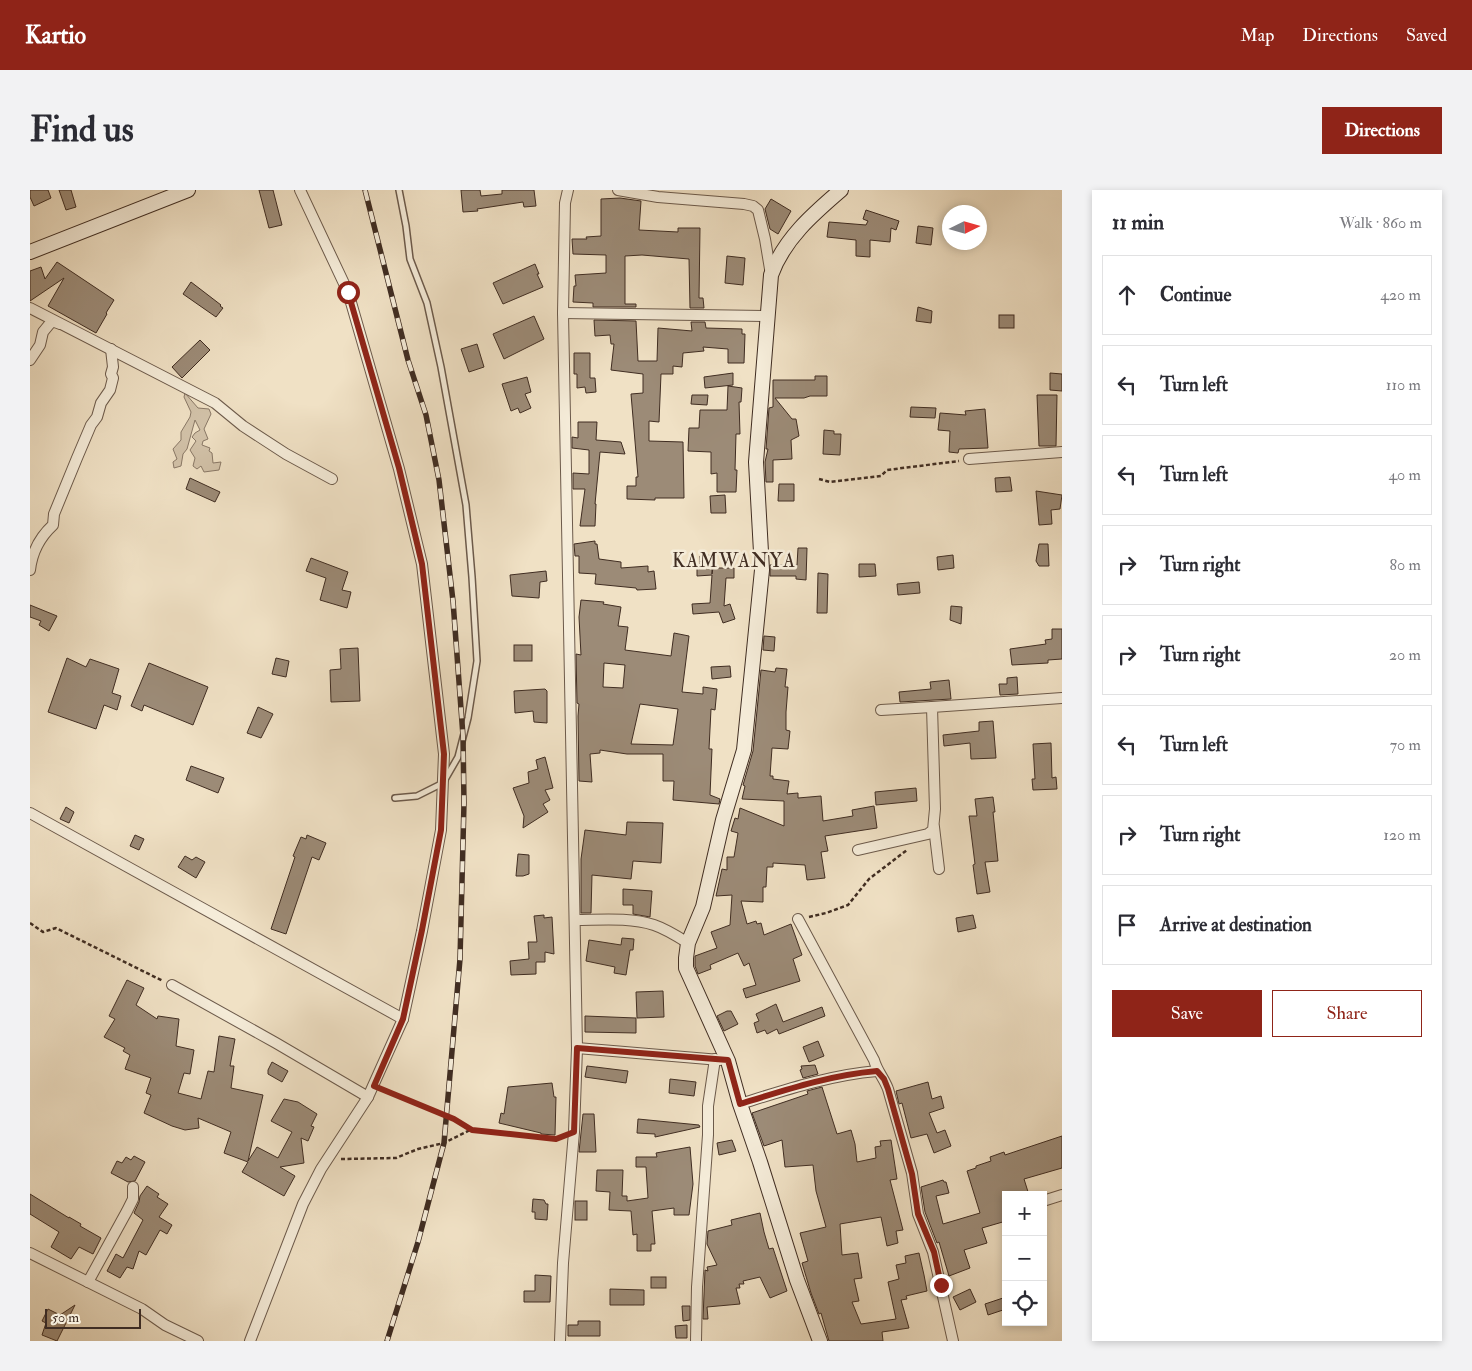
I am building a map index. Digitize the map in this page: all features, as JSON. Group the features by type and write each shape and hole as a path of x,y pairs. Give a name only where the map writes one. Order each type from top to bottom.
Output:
{"main road":[{"path":"30,252 188,190"},
{"path":"820,1341 797,1280 740,1104 686,968 686,958 688,943 704,907 723,820 744,750 762,570 756,462 771,275 786,244 820,208 841,190"}],"street":[{"path":"250,1341 303,1204 328,1159 368,1098 403,1019 441,830 444,754 420,554 399,468 348,292 300,190"},
{"path":"560,1341 563,1263 574,1132 577,1048 563,314 565,195 568,190"},
{"path":"618,190 658,198 753,206 758,210 771,275"},
{"path":"30,308 215,403 243,426 286,454 332,479"},
{"path":"563,314 767,316"},
{"path":"30,360 40,345 43,332 52,321 66,326"},
{"path":"30,570 36,546 53,525 54,514 77,458 91,425 97,417 101,403 110,390 113,378 111,374 114,367 111,349"},
{"path":"970,459 1062,452"},
{"path":"881,710 1062,698"},
{"path":"932,707 931,831 939,869"},
{"path":"30,813 403,1019"},
{"path":"858,850 931,831"},
{"path":"798,919 888,1089 912,1174 918,1214 934,1252 953,1341"},
{"path":"575,920 632,921 652,924 667,930 688,943"},
{"path":"172,985 276,1043 368,1098"},
{"path":"577,1048 722,1060 708,1106 708,1135 697,1286 696,1341"},
{"path":"740,1104 810,1083 851,1074 877,1071"},
{"path":"88,1282 133,1199 133,1187"},
{"path":"1047,1200 1062,1195"},
{"path":"30,1253 142,1309 165,1325 198,1341"}],"lane":[{"path":"395,798 418,796 443,783 458,757 473,691 477,660 466,505 441,366 427,304 410,259 400,190"}],"path":[{"path":"819,479 830,482 881,476 887,470 970,459"},
{"path":"798,919 826,913 848,905 869,879 931,831"},
{"path":"30,924 43,932 56,928 172,985"},
{"path":"374,1086 454,1119 472,1130 556,1139 574,1132"},
{"path":"328,1159 396,1158 418,1149 444,1144 472,1130"}],"shaded area":[{"path":"185,393 198,408 209,409 211,414 204,429 208,439 203,441 202,445 210,448 209,451 212,453 213,463 221,462 219,470 204,472 201,466 197,469 193,466 195,458 190,450 196,441 192,437 200,430 195,420 187,449 183,454 181,466 174,468 173,462 177,459 173,449 181,440 181,432 191,412 184,397"}],"building":[{"path":"30,190 48,190 51,198 34,206 30,197"},
{"path":"59,190 71,190 76,207 66,210"},
{"path":"259,190 273,190 282,225 269,228"},
{"path":"461,190 480,190 481,196 502,194 502,190 534,190 536,206 524,207 523,202 463,212"},
{"path":"620,198 641,201 639,230 678,232 678,228 700,228 699,298 703,298 704,308 690,308 689,259 642,255 625,256 625,304 636,304 636,307 593,307 593,303 573,302 574,286 576,286 575,275 606,273 606,255 573,254 572,239 587,239 586,237 601,236 601,199"},
{"path":"771,199 791,211 778,234 770,229 765,209"},
{"path":"866,210 899,221 896,230 891,228 890,242 870,240 870,257 856,256 856,240 827,237 829,222 866,225 868,221 863,219"},
{"path":"918,226 933,228 931,245 916,243"},
{"path":"727,256 745,258 743,285 725,283"},
{"path":"57,262 114,300 96,333 48,306 64,278 30,301 30,271 41,267 45,279"},
{"path":"535,264 543,287 503,304 493,283"},
{"path":"191,282 221,305 223,308 216,317 183,294"},
{"path":"918,307 932,311 931,323 916,321"},
{"path":"999,315 1014,315 1014,328 999,328"},
{"path":"534,316 544,339 504,359 493,334"},
{"path":"594,320 636,321 638,361 657,361 658,328 692,331 691,322 705,322 706,328 742,329 742,334 745,334 744,363 728,363 728,349 703,347 704,351 683,353 682,367 673,366 673,374 661,374 659,422 649,421 649,441 683,442 684,498 627,499 627,486 636,486 636,477 638,477 631,394 643,393 643,374 611,370 614,344 611,344 610,335 595,336"},
{"path":"200,340 210,350 182,378 172,367"},
{"path":"477,344 484,367 469,372 461,349"},
{"path":"574,353 590,353 590,378 595,378 596,392 586,393 585,387 577,388 577,374 574,374"},
{"path":"733,373 733,385 705,388 704,377"},
{"path":"1050,373 1062,374 1062,391 1050,390"},
{"path":"815,376 827,376 827,396 775,398 792,419 796,419 799,436 791,440 792,459 773,460 773,482 766,482 765,462 768,449 766,449 769,408 773,407 773,380 815,380"},
{"path":"527,377 531,392 525,394 531,408 520,413 518,408 511,411 502,384"},
{"path":"728,386 742,388 741,402 739,402 740,434 736,434 736,492 717,492 717,473 711,474 711,452 688,451 689,428 699,428 700,410 727,410"},
{"path":"692,395 708,395 707,405 691,404"},
{"path":"1037,395 1057,395 1056,446 1039,446"},
{"path":"911,407 936,408 935,418 910,417"},
{"path":"985,409 988,448 959,449 958,453 949,452 950,431 938,430 940,413 966,415 965,411"},
{"path":"578,422 597,422 596,440 621,442 625,454 600,452 595,526 580,526 585,489 573,489 573,473 589,474 589,450 572,448 572,437 578,438"},
{"path":"824,430 834,431 834,434 841,434 840,455 823,454"},
{"path":"1010,477 1012,491 996,492 995,478"},
{"path":"190,478 220,492 215,502 186,489"},
{"path":"779,484 794,484 794,501 778,501"},
{"path":"1036,491 1062,495 1060,509 1051,510 1052,524 1039,525"},
{"path":"725,495 726,513 711,513 710,496"},
{"path":"595,541 599,559 621,562 621,568 648,566 648,572 654,571 656,589 637,590 636,588 595,584 596,574 579,573 579,556 575,556 574,544"},
{"path":"1039,544 1048,544 1049,566 1039,566 1036,561"},
{"path":"798,548 807,548 806,580 796,579 796,576 770,576 770,565 797,565"},
{"path":"712,555 712,574 713,568 734,568 734,578 726,578 724,606 730,604 735,619 723,623 719,612 693,614 692,604 710,603 712,575 697,576 697,565 700,565 700,556"},
{"path":"953,555 954,568 938,570 937,557"},
{"path":"311,558 348,572 342,590 351,592 347,608 320,600 326,578 306,571"},
{"path":"859,564 875,564 876,576 859,577"},
{"path":"546,571 547,581 540,582 539,598 512,596 510,575"},
{"path":"818,573 828,574 827,613 817,613"},
{"path":"919,582 920,593 898,595 897,584"},
{"path":"581,600 604,602 603,604 621,607 618,626 628,627 625,650 671,656 674,633 689,636 682,692 703,694 703,687 717,689 715,710 711,709 709,749 712,749 710,795 720,799 719,804 673,800 674,781 663,781 663,754 627,754 600,750 600,753 590,754 592,782 579,781 579,704 577,703 576,654 581,655 579,617","holes":["604,663 625,665 623,688 603,687","640,704 678,709 673,745 631,744"]},
{"path":"30,605 57,616 49,631 39,625 41,621 30,617"},
{"path":"951,606 962,607 961,624 950,620"},
{"path":"1052,629 1062,629 1062,659 1048,660 1048,663 1012,665 1010,649 1046,644 1045,640 1052,639"},
{"path":"764,636 775,637 774,651 763,650"},
{"path":"514,645 532,645 532,661 514,661"},
{"path":"358,648 360,701 331,702 330,670 341,669 340,649"},
{"path":"67,658 86,667 90,659 119,669 112,693 121,696 117,710 104,705 96,729 48,712"},
{"path":"276,658 289,661 286,677 272,674"},
{"path":"149,663 208,687 193,725 144,705 142,711 131,706"},
{"path":"730,666 731,677 712,679 711,667"},
{"path":"776,668 787,669 785,687 788,687 786,730 790,731 788,749 772,748 770,776 773,776 773,779 789,781 787,794 798,793 798,798 821,796 823,821 853,816 852,810 874,806 877,828 825,836 828,851 821,852 825,878 807,880 805,865 773,863 773,867 767,867 766,887 763,887 763,902 741,901 747,924 756,921 757,924 761,923 764,935 791,924 802,955 793,959 800,981 746,998 743,989 756,985 749,963 744,966 738,953 710,965 711,969 698,974 695,966 695,956 717,948 711,932 730,925 732,895 716,896 722,869 727,870 727,857 734,857 738,833 731,831 735,818 738,819 740,808 784,826 784,801 742,799 745,786 743,785 753,751 761,670 775,672"},
{"path":"1017,677 1018,694 1000,695 999,684 1007,684 1007,678"},
{"path":"949,680 951,699 900,702 899,692 931,689 930,682"},
{"path":"545,689 547,691 547,723 534,722 533,711 515,713 514,691"},
{"path":"258,707 273,714 261,738 247,733"},
{"path":"993,721 996,758 971,759 970,743 944,746 943,735 979,731 979,722"},
{"path":"1051,743 1052,778 1056,777 1057,789 1033,790 1032,779 1035,779 1033,744"},
{"path":"545,757 553,788 545,790 550,800 543,804 548,812 523,828 524,816 513,788 529,783 528,772 538,769 536,760"},
{"path":"191,766 224,778 218,793 186,780"},
{"path":"916,788 917,801 876,805 875,792"},
{"path":"993,797 998,861 985,862 990,892 977,894 969,816 977,816 975,799"},
{"path":"66,807 74,812 69,823 60,819"},
{"path":"627,822 663,823 661,863 633,861 631,879 592,875 591,913 581,913 581,859 585,830 626,835"},
{"path":"135,835 144,839 139,850 130,846"},
{"path":"307,835 326,843 319,860 312,857 286,934 271,929 295,857 293,856 301,837 306,839"},
{"path":"518,854 529,855 529,874 516,876"},
{"path":"185,856 192,860 196,857 205,862 196,878 178,867"},
{"path":"623,889 652,891 650,917 633,914 633,905 623,905"},
{"path":"544,915 544,918 552,917 554,954 545,952 545,962 536,962 536,974 511,975 510,961 529,959 528,942 537,942 534,916"},
{"path":"973,915 976,928 958,932 956,918"},
{"path":"622,938 634,939 633,950 630,950 626,975 614,973 615,967 586,961 589,940 621,945"},
{"path":"127,980 144,988 136,1005 157,1019 158,1016 179,1019 176,1046 194,1050 190,1074 184,1073 178,1093 201,1099 208,1071 214,1072 219,1036 235,1039 230,1066 234,1066 231,1088 263,1095 248,1161 257,1147 278,1158 292,1132 271,1121 284,1099 298,1102 317,1114 311,1126 314,1127 308,1141 301,1138 304,1163 280,1167 295,1176 284,1196 242,1172 248,1162 224,1153 231,1132 198,1118 199,1128 185,1130 144,1113 151,1095 146,1093 151,1078 125,1069 130,1055 123,1051 125,1048 104,1037 115,1019 109,1016"},
{"path":"663,991 664,1017 637,1018 636,992"},
{"path":"776,1004 783,1022 822,1007 825,1016 779,1034 777,1029 767,1034 765,1030 757,1033 754,1023 759,1021 756,1014"},
{"path":"731,1011 738,1024 724,1031 717,1016"},
{"path":"585,1016 636,1018 636,1033 585,1032"},
{"path":"818,1041 824,1056 809,1062 803,1047"},
{"path":"272,1062 288,1071 282,1082 268,1074"},
{"path":"815,1065 818,1074 803,1078 800,1070 802,1069 801,1066"},
{"path":"587,1066 628,1071 626,1083 585,1077"},
{"path":"670,1079 696,1082 694,1096 669,1093"},
{"path":"928,1082 932,1099 941,1096 944,1108 929,1113 937,1133 945,1130 951,1146 934,1153 927,1134 911,1138 902,1103 899,1104 896,1091"},
{"path":"552,1083 554,1097 556,1097 555,1135 541,1134 499,1123 501,1113 504,1114 508,1087"},
{"path":"822,1087 837,1134 851,1130 857,1162 876,1158 875,1147 881,1146 880,1141 891,1140 897,1179 890,1180 903,1230 896,1231 898,1243 887,1246 881,1217 840,1224 842,1255 858,1253 862,1278 854,1279 859,1301 852,1302 861,1324 896,1319 888,1282 899,1279 896,1265 906,1263 905,1256 919,1253 927,1291 906,1296 907,1299 901,1300 909,1328 882,1332 883,1341 829,1341 821,1313 819,1314 811,1293 802,1263 808,1261 800,1233 826,1227 816,1191 813,1165 785,1167 782,1140 764,1146 752,1113 808,1094 807,1091"},
{"path":"583,1114 594,1114 596,1152 579,1152"},
{"path":"638,1119 699,1125 700,1127 655,1137 655,1134 637,1133"},
{"path":"1062,1136 1062,1168 1024,1179 1028,1191 1002,1191 1002,1222 982,1228 987,1243 964,1250 970,1268 949,1276 939,1242 937,1243 925,1212 921,1187 943,1180 946,1182 949,1193 936,1196 943,1224 980,1213 967,1171 991,1161 990,1157 1004,1152 1005,1155"},
{"path":"732,1140 736,1151 719,1155 717,1143"},
{"path":"690,1147 693,1184 689,1215 674,1215 674,1208 652,1211 655,1244 651,1244 651,1251 637,1251 637,1234 633,1235 631,1211 609,1210 610,1192 596,1191 597,1170 623,1170 622,1196 627,1196 627,1201 648,1198 646,1167 636,1167 636,1157 657,1157 656,1153"},
{"path":"134,1156 145,1162 135,1181 128,1182 111,1173 117,1161 122,1163 126,1157 131,1160"},
{"path":"147,1186 159,1194 157,1197 168,1204 159,1217 172,1225 167,1234 160,1230 146,1255 139,1251 133,1269 127,1267 120,1278 107,1271 116,1254 123,1258 143,1220 134,1213 140,1196"},
{"path":"30,1194 101,1238 93,1254 79,1247 71,1259 51,1247 59,1232 30,1214"},
{"path":"533,1199 544,1200 548,1204 547,1220 535,1219 535,1212 532,1212"},
{"path":"575,1201 587,1201 587,1220 575,1220"},
{"path":"760,1213 769,1249 773,1248 787,1291 770,1298 760,1277 743,1281 744,1284 739,1284 740,1288 736,1288 740,1304 707,1307 708,1319 703,1319 705,1270 708,1271 707,1267 717,1265 707,1244 708,1231 732,1225 731,1220"},
{"path":"535,1275 551,1276 550,1302 524,1302 524,1291 535,1291"},
{"path":"651,1277 666,1277 666,1288 651,1288"},
{"path":"610,1289 644,1290 644,1305 610,1305"},
{"path":"970,1289 976,1302 960,1310 953,1297"},
{"path":"1002,1298 1002,1310 988,1315 985,1304"},
{"path":"75,1305 57,1341 42,1335 46,1323 42,1321 48,1309 60,1315"},
{"path":"682,1306 690,1306 690,1320 683,1321"},
{"path":"578,1321 600,1321 600,1336 568,1336 568,1325 578,1325"},
{"path":"687,1325 687,1338 676,1338 675,1326"}],"railway":[{"path":"365,190 408,360 426,415 439,480 453,601 463,736 464,803 460,959 444,1143 418,1242 387,1341"}],"district":[{"name":"KAMWANYA","path":"734,560"}],"route":[{"path":"348,292 399,468 422,564 444,754 441,830 422,930 403,1019 374,1086 454,1119 472,1130 556,1139 574,1132 577,1048 728,1060 740,1104 802,1085 851,1074 877,1071 884,1079 899,1125 912,1174 918,1214 934,1252 941,1285"}]}
